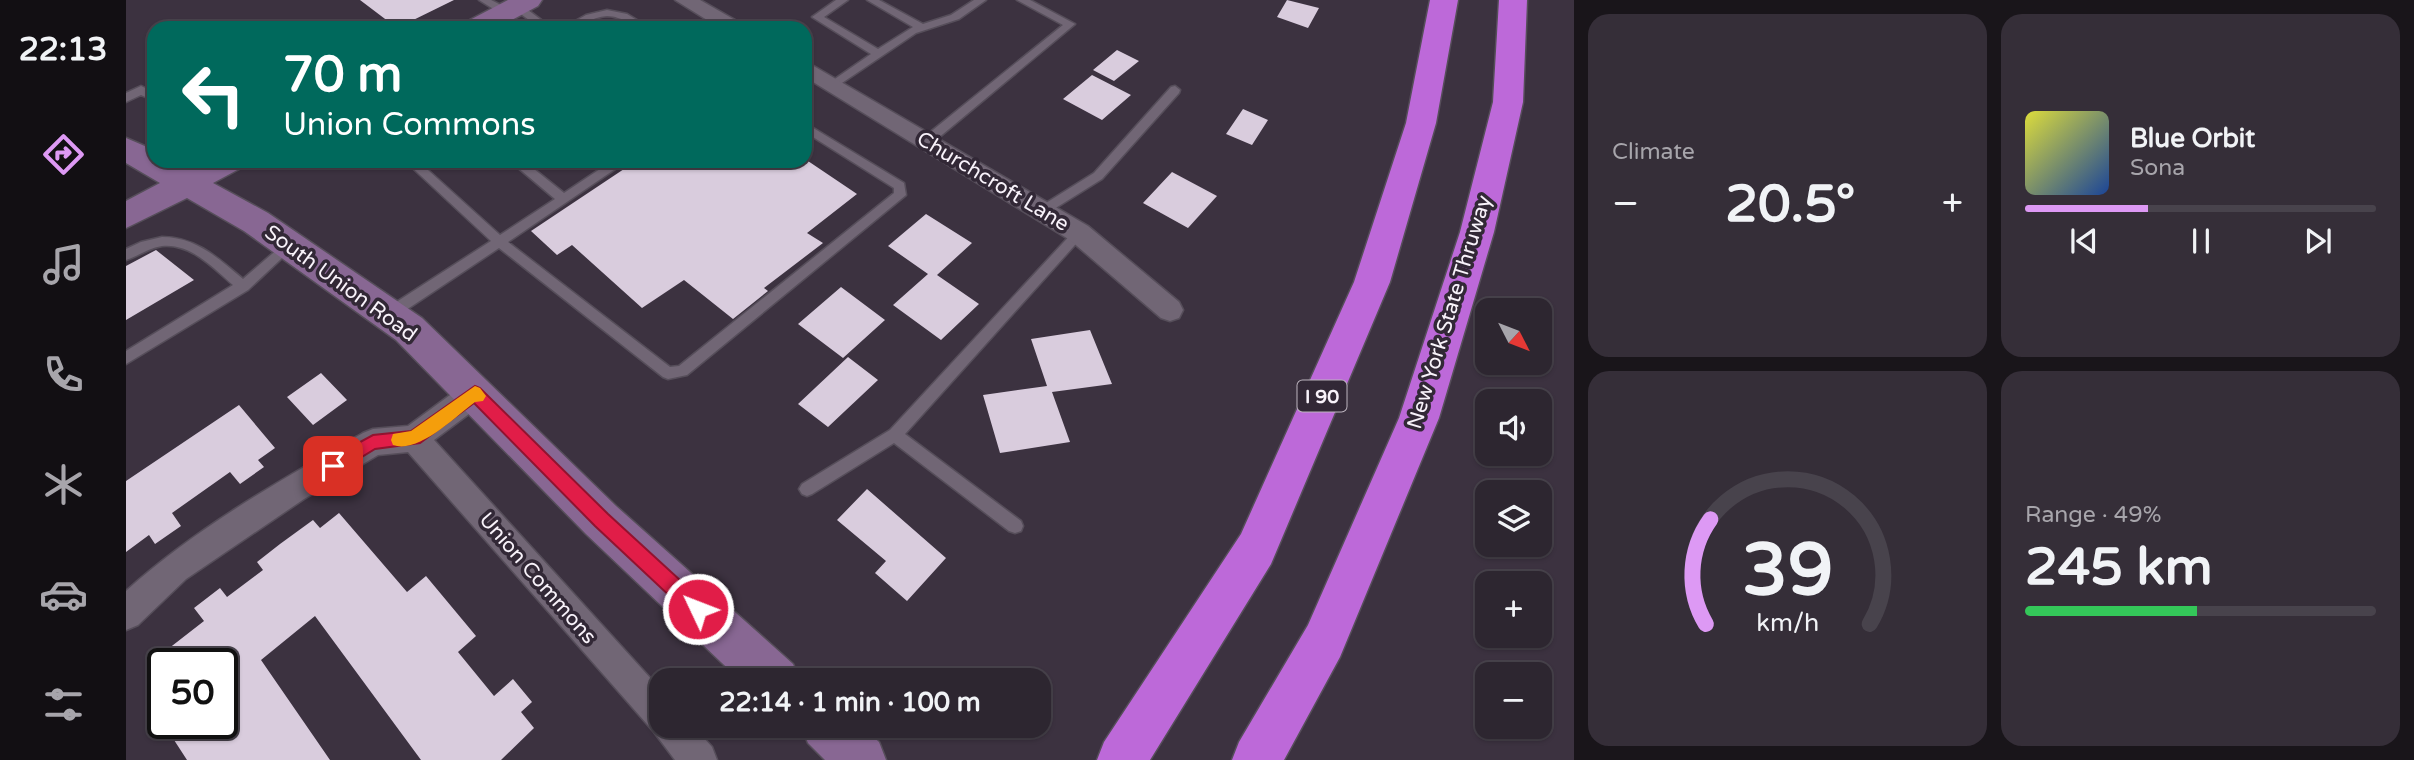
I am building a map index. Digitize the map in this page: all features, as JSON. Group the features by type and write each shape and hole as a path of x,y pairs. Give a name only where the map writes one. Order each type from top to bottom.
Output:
{"highway":[{"name":"I 90","path":"1122,760 1256,549 1372,282 1421,123 1444,0"},
{"name":"New York State Thruway","path":"1257,760 1324,641 1423,406 1477,232 1508,102 1513,0"}],"main road":[{"path":"489,21 522,3"},
{"name":"South Union Road","path":"165,168 290,244 409,329 601,520 762,668"},
{"path":"126,216 215,168"}],"street":[{"path":"685,0 722,21"},
{"name":"Churchcroft Lane","path":"812,72 1079,233 1170,310"},
{"path":"126,613 174,568 293,489 373,442 414,438 475,393"},
{"name":"Union Commons","path":"414,438 649,703"},
{"path":"680,738 699,760"}],"lane":[{"path":"484,0 499,8 522,3 540,21"},
{"path":"843,0 817,16 879,54"},
{"path":"872,0 922,28"},
{"path":"833,85 912,31 955,17 981,0"},
{"path":"927,142 1070,24 1042,4 1023,0"},
{"path":"583,21 605,11 622,14 634,21"},
{"path":"126,98 141,90 147,93"},
{"path":"1042,211 1098,176 1175,90"},
{"path":"419,168 499,241 667,373 682,371 900,195 900,186 812,131"},
{"path":"524,168 562,199"},
{"path":"388,314 609,168"},
{"path":"807,489 895,435 1079,233"},
{"path":"126,255 144,244 172,239 194,247 243,286"},
{"path":"126,358 243,286 290,244"},
{"path":"895,435 1015,526"}],"building":[{"path":"360,0 454,0 411,21 388,21"},
{"path":"1287,0 1319,8 1308,28 1277,17"},
{"path":"1117,50 1139,61 1114,81 1093,70"},
{"path":"1092,75 1131,95 1102,120 1063,99"},
{"path":"1243,109 1268,120 1252,145 1226,134"},
{"path":"812,164 857,194 807,233 823,243 764,288 768,291 733,319 684,280 642,308 572,245 557,255 531,231 626,168 812,168"},
{"path":"1172,172 1217,196 1188,228 1143,203"},
{"path":"926,214 972,243 937,275 979,304 941,340 893,305 928,274 888,246"},
{"path":"156,250 194,280 126,320 126,266"},
{"path":"841,287 885,320 843,358 798,324"},
{"path":"1090,330 1112,384 1052,392 1070,442 1000,453 983,395 1047,386 1031,339"},
{"path":"848,357 878,380 828,427 798,404"},
{"path":"321,373 347,400 313,425 287,397"},
{"path":"239,405 275,448 258,460 264,467 240,484 230,472 172,513 181,526 155,544 149,535 126,552 126,481"},
{"path":"867,489 946,558 907,601 875,573 886,561 837,520"},
{"path":"339,513 407,592 426,576 476,636 458,652 494,696 513,679 532,702 521,712 534,728 501,760 421,760 315,616 261,660 330,760 187,760 173,739 238,739 238,648 169,648 204,621 194,608 220,588 227,597 263,570 257,562 313,520 320,528"}],"slow traffic":[{"path":"399,440 414,438 475,393 478,396"}],"route":[{"path":"333,466 373,442 414,438 475,393 601,520 698,609"}]}
